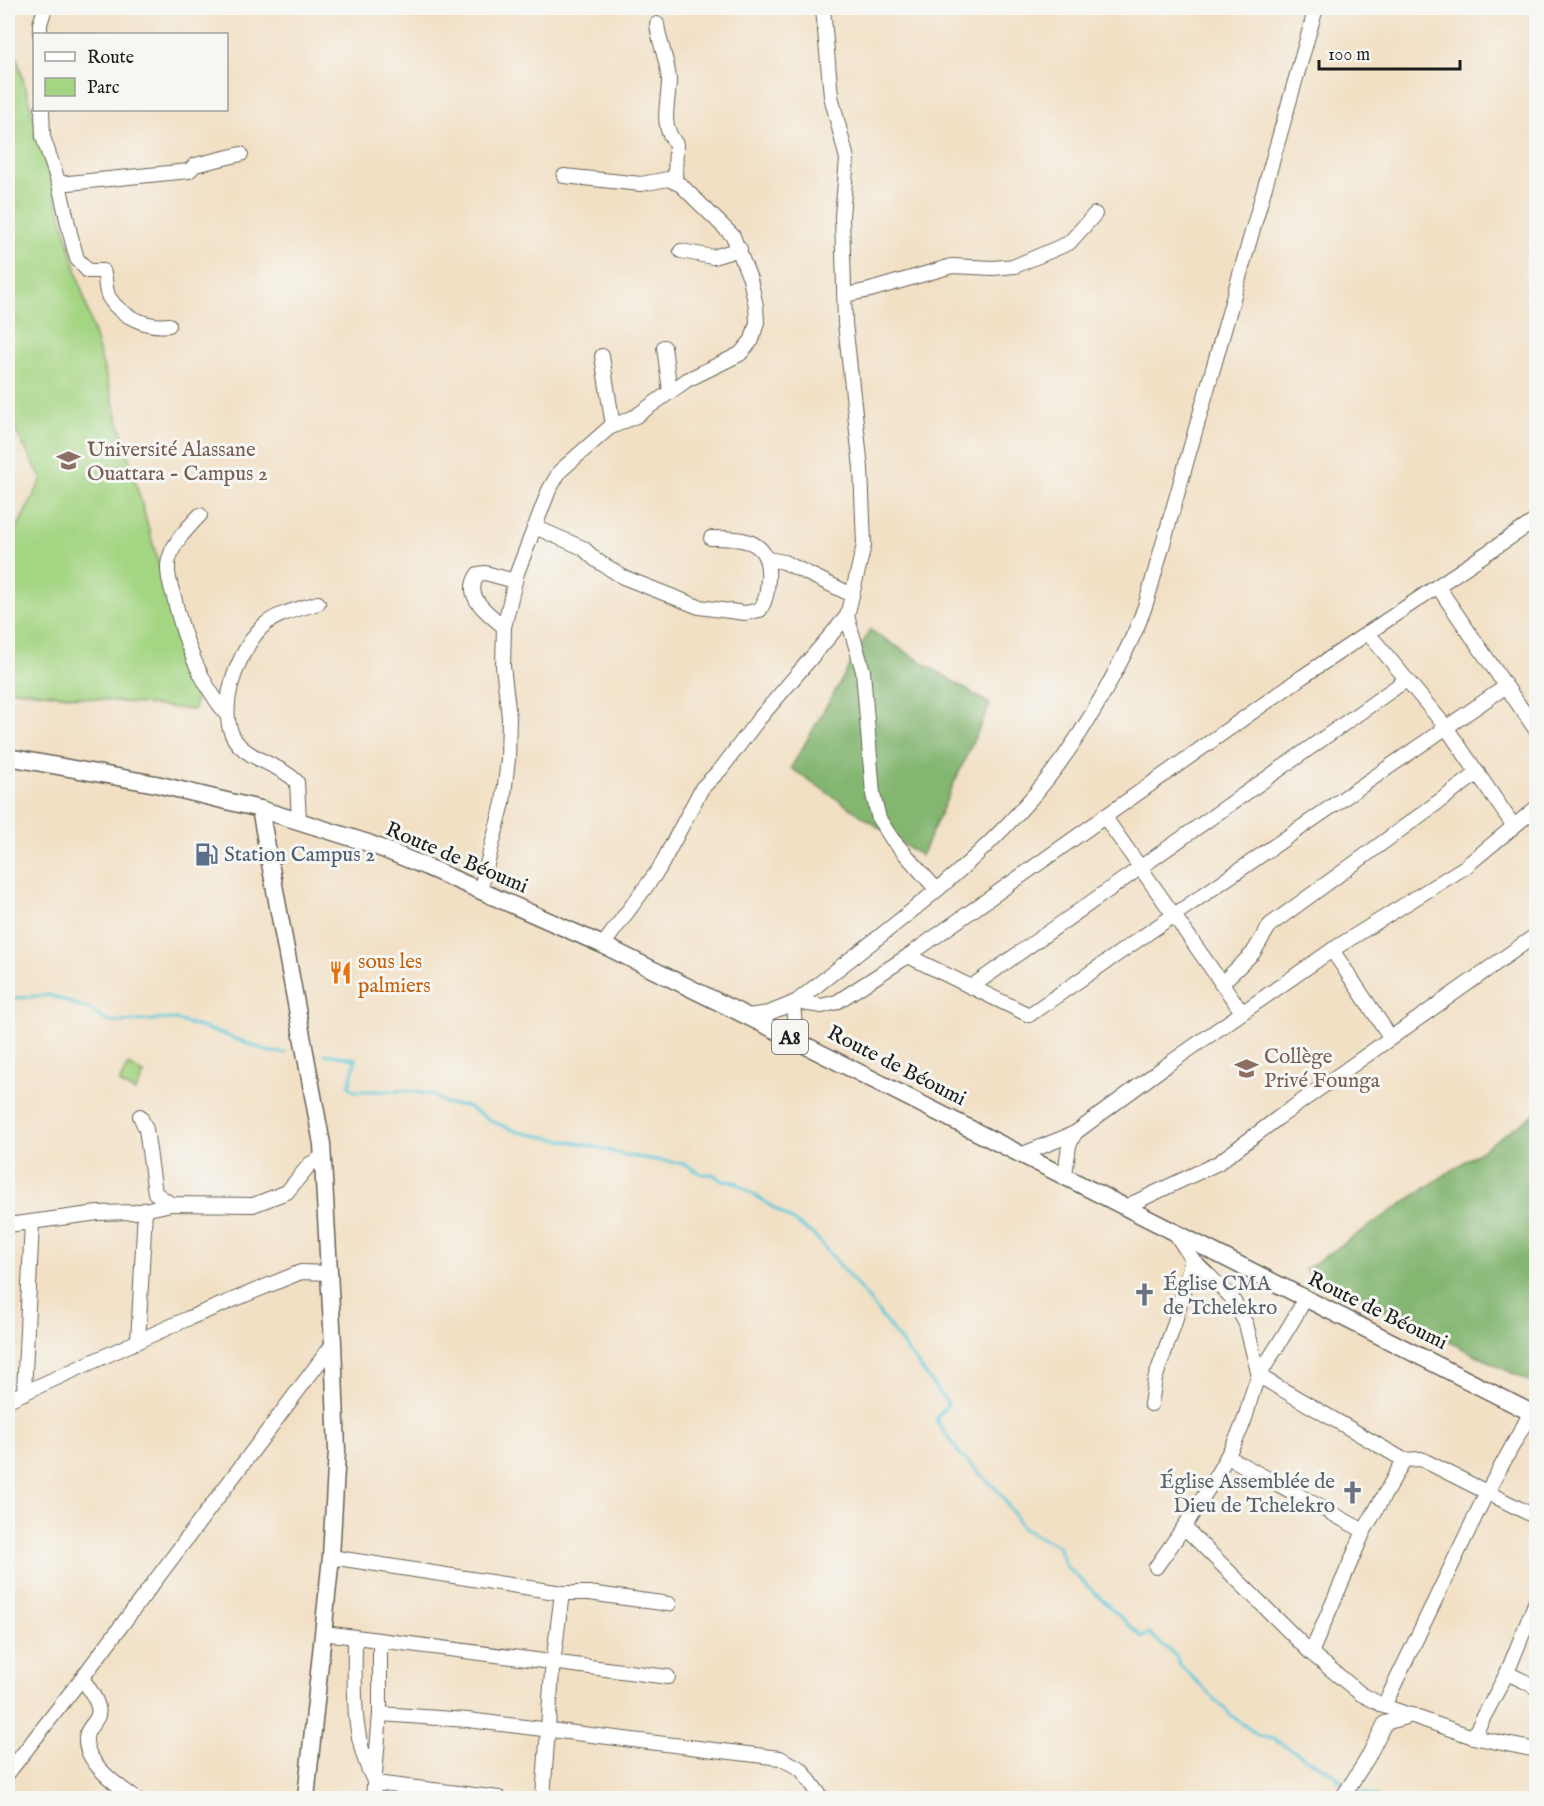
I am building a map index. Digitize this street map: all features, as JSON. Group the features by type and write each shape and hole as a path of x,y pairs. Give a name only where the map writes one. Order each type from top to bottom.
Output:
{"main road":[{"name":"Route de Béoumi","path":"8,757 156,784 299,820 368,843 480,891 603,945 748,1016 1534,1413"},
{"path":"260,809 323,1157 330,1272 337,1451 332,1557 306,1798"}],"street":[{"path":"40,33 42,12 45,8"},
{"path":"603,945 658,869 702,788 722,768 758,720 847,616 864,545 864,509 845,295 842,216 847,159 831,96 823,8"},
{"path":"748,1016 770,1014 794,1003 936,889 989,843 1028,803 1081,734 1139,627 1316,8"},
{"path":"657,24 669,80 666,124 669,136 676,144 675,181"},
{"path":"42,111 43,137 59,184 72,242 83,268 103,271 109,298 132,317 146,325 169,325"},
{"path":"59,184 189,171 195,165 241,154"},
{"path":"480,891 503,803 508,759 509,717 503,666 504,627 515,581 560,471 613,426 636,416 670,391 714,365 740,354 752,340 757,322 756,306 740,249 722,224 675,181 668,179 641,184 564,176"},
{"path":"845,295 952,266 993,268 1015,266 1069,243 1095,214"},
{"path":"681,251 713,257 740,249"},
{"path":"664,347 670,391"},
{"path":"602,356 613,426"},
{"path":"200,515 174,547 168,565 170,583 179,619 195,665 210,693 227,715"},
{"path":"794,1003 822,1006 837,1002 908,956 1104,816 1536,520"},
{"path":"536,527 583,548 596,560 623,577 699,607 745,613 760,609 766,600 768,559 765,553 745,539 711,538"},
{"path":"768,559 784,562 852,595"},
{"path":"504,627 478,602 471,587 478,574 485,573 515,581"},
{"path":"1438,586 1536,730"},
{"path":"299,820 297,782 288,774 251,755 237,743 228,725 227,715 235,668 263,626 285,613 318,603"},
{"path":"847,616 863,671 873,794 879,819 892,839 936,889"},
{"path":"1368,633 1446,727 1513,825"},
{"path":"971,987 1406,680"},
{"path":"908,956 1029,1015 1505,687"},
{"path":"1221,984 1253,952 1270,925 1478,773"},
{"path":"1023,1154 1075,1133 1332,950 1465,867 1536,808"},
{"path":"1104,816 1242,1012"},
{"path":"1125,1207 1218,1163 1536,935"},
{"path":"1332,950 1391,1038"},
{"path":"794,1003 795,1040"},
{"path":"140,1116 146,1129 156,1192 171,1204"},
{"path":"1065,1175 1069,1145 1075,1133"},
{"path":"8,1225 98,1213 145,1210 171,1204 253,1205 287,1192 310,1164 323,1157"},
{"path":"138,1341 145,1210"},
{"path":"24,1393 32,1222"},
{"path":"1175,1233 1192,1259 1232,1298 1246,1324 1259,1376 1404,1460 1421,1459 1536,1517"},
{"path":"1151,1404 1155,1378 1174,1325 1192,1259"},
{"path":"8,1400 138,1341 301,1272 330,1272"},
{"path":"1156,1568 1185,1528 1228,1456 1243,1425 1259,1376 1287,1335 1305,1299"},
{"path":"8,1773 14,1755 82,1678 333,1344"},
{"path":"1384,1706 1487,1492 1534,1413"},
{"path":"1228,1456 1364,1531"},
{"path":"1311,1653 1364,1531 1404,1460"},
{"path":"1185,1528 1311,1653 1361,1694 1384,1706 1473,1737 1536,1750"},
{"path":"332,1557 562,1593 589,1593 669,1604"},
{"path":"543,1798 562,1593"},
{"path":"1473,1737 1507,1672 1535,1609"},
{"path":"324,1633 668,1677"},
{"path":"355,1638 358,1741 364,1762 375,1783"},
{"path":"373,1798 380,1714 380,1641"},
{"path":"1507,1672 1536,1687"},
{"path":"82,1678 99,1709 97,1718 87,1733 87,1743 100,1771 135,1798"},
{"path":"380,1714 468,1720 780,1758 801,1769 822,1798"},
{"path":"1342,1798 1361,1770 1385,1723 1412,1714"},
{"path":"375,1783 499,1798"}],"green space":[{"name":"Université Alassane Ouattara - Campus 2","path":"8,26 196,698 194,710 8,689 8,546 42,479 8,417"},
{"path":"870,630 990,704 921,856 791,768"},
{"path":"128,1065 144,1074 135,1092 119,1083"},
{"path":"1536,1113 1536,1385 1305,1270"}],"waterway":[{"path":"8,999 49,995 91,1010 106,1021 173,1019 220,1033 270,1052 285,1053"},
{"path":"325,1054 356,1059 349,1086 354,1091 411,1091 432,1095 446,1104 466,1106 518,1132 588,1145 629,1156 685,1164 702,1174 713,1174 722,1181 735,1182 814,1235 866,1296 948,1404 936,1420 959,1453 1000,1493 1023,1529 1058,1546 1066,1566 1142,1637 1149,1633 1176,1656 1179,1664 1232,1716 1259,1736 1273,1739 1332,1773 1344,1785"},
{"path":"1352,1789 1379,1798"}],"place":[{"name":"Université Alassane Ouattara - Campus 2","path":"69,461"},
{"name":"Station Campus 2","path":"206,854"},
{"name":"sous les palmiers","path":"340,973"},
{"name":"Collège Privé Founga","path":"1246,1068"},
{"name":"Église CMA de Tchelekro","path":"1145,1295"},
{"name":"Église Assemblée de Dieu de Tchelekro","path":"1353,1493"}]}
